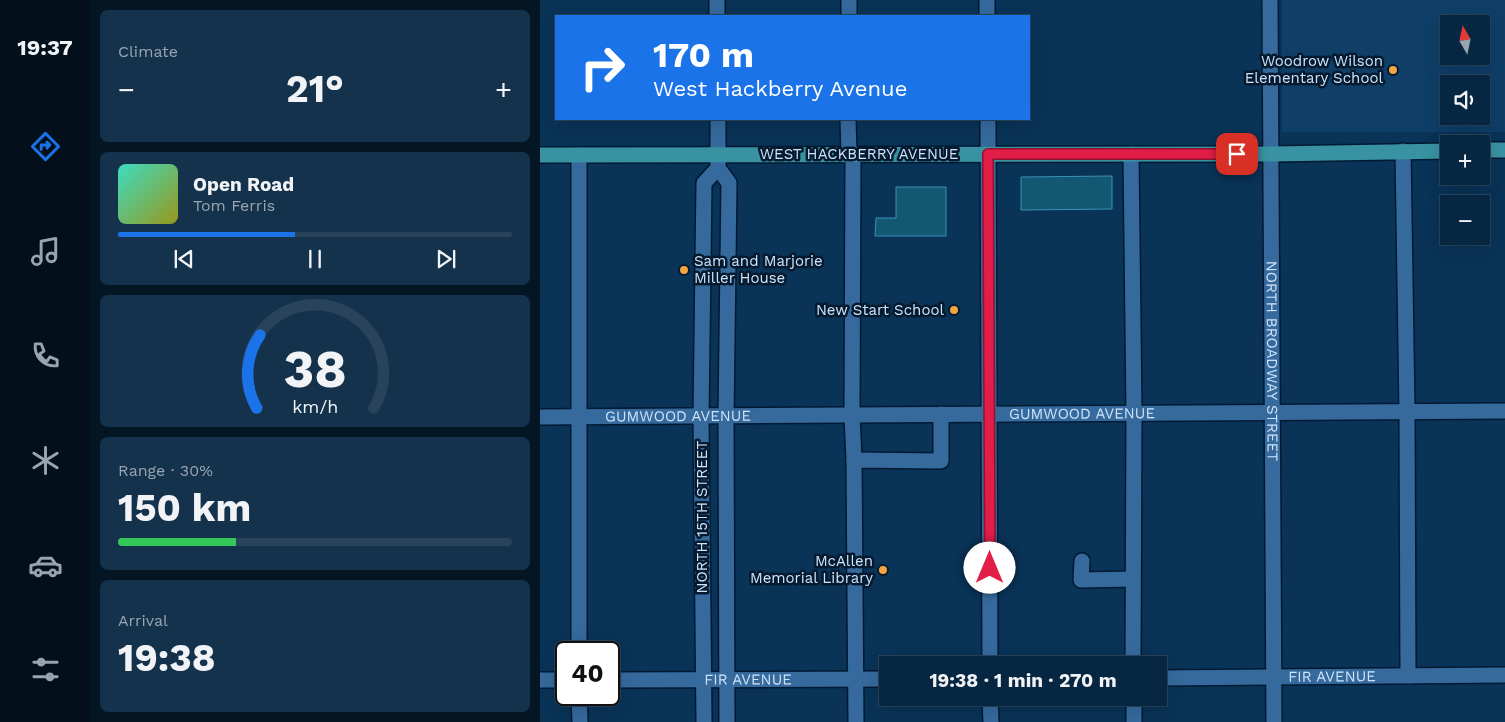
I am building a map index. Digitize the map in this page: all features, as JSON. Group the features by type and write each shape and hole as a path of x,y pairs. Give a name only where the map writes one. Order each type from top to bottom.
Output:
{"main road":[{"path":"1490,150 1505,150"},
{"name":"WEST HACKBERRY AVENUE","path":"540,155 719,161 851,155 1272,154 1440,151"}],"street":[{"path":"717,0 717,15"},
{"path":"848,15 849,0"},
{"path":"987,0 987,15"},
{"name":"NORTH BROADWAY STREET","path":"1270,0 1274,722"},
{"name":"NORTH 15TH STREET","path":"718,120 719,161 729,183 726,416 727,722"},
{"path":"848,120 851,155 856,722"},
{"path":"988,120 990,656"},
{"path":"1403,151 1407,411 1408,676"},
{"path":"1131,154 1134,413 1133,656"},
{"path":"579,155 579,641"},
{"name":"NORTH 15TH STREET","path":"704,722 701,417 704,183 719,161"},
{"name":"GUMWOOD AVENUE","path":"540,417 1505,411"},
{"path":"854,460 941,461 941,414"},
{"path":"1082,561 1081,580 1133,579"},
{"name":"FIR AVENUE","path":"1167,678 1505,675"},
{"name":"FIR AVENUE","path":"620,680 879,678"},
{"path":"540,680 555,680"},
{"path":"579,706 580,722"},
{"path":"990,706 990,722"},
{"path":"1134,706 1134,722"}],"shaded area":[{"name":"Woodrow Wilson Elementary School","path":"1282,0 1505,0 1505,132 1282,132"}],"building":[{"path":"1112,176 1112,209 1021,210 1021,177"},
{"path":"896,187 946,187 946,236 875,236 876,218 896,218"}],"place":[{"name":"Woodrow Wilson Elementary School","path":"1393,70"},
{"name":"Sam and Marjorie Miller House","path":"684,270"},
{"name":"New Start School","path":"954,310"},
{"name":"McAllen Memorial Library","path":"883,570"}],"route":[{"path":"990,568 988,154 1237,154"}]}
